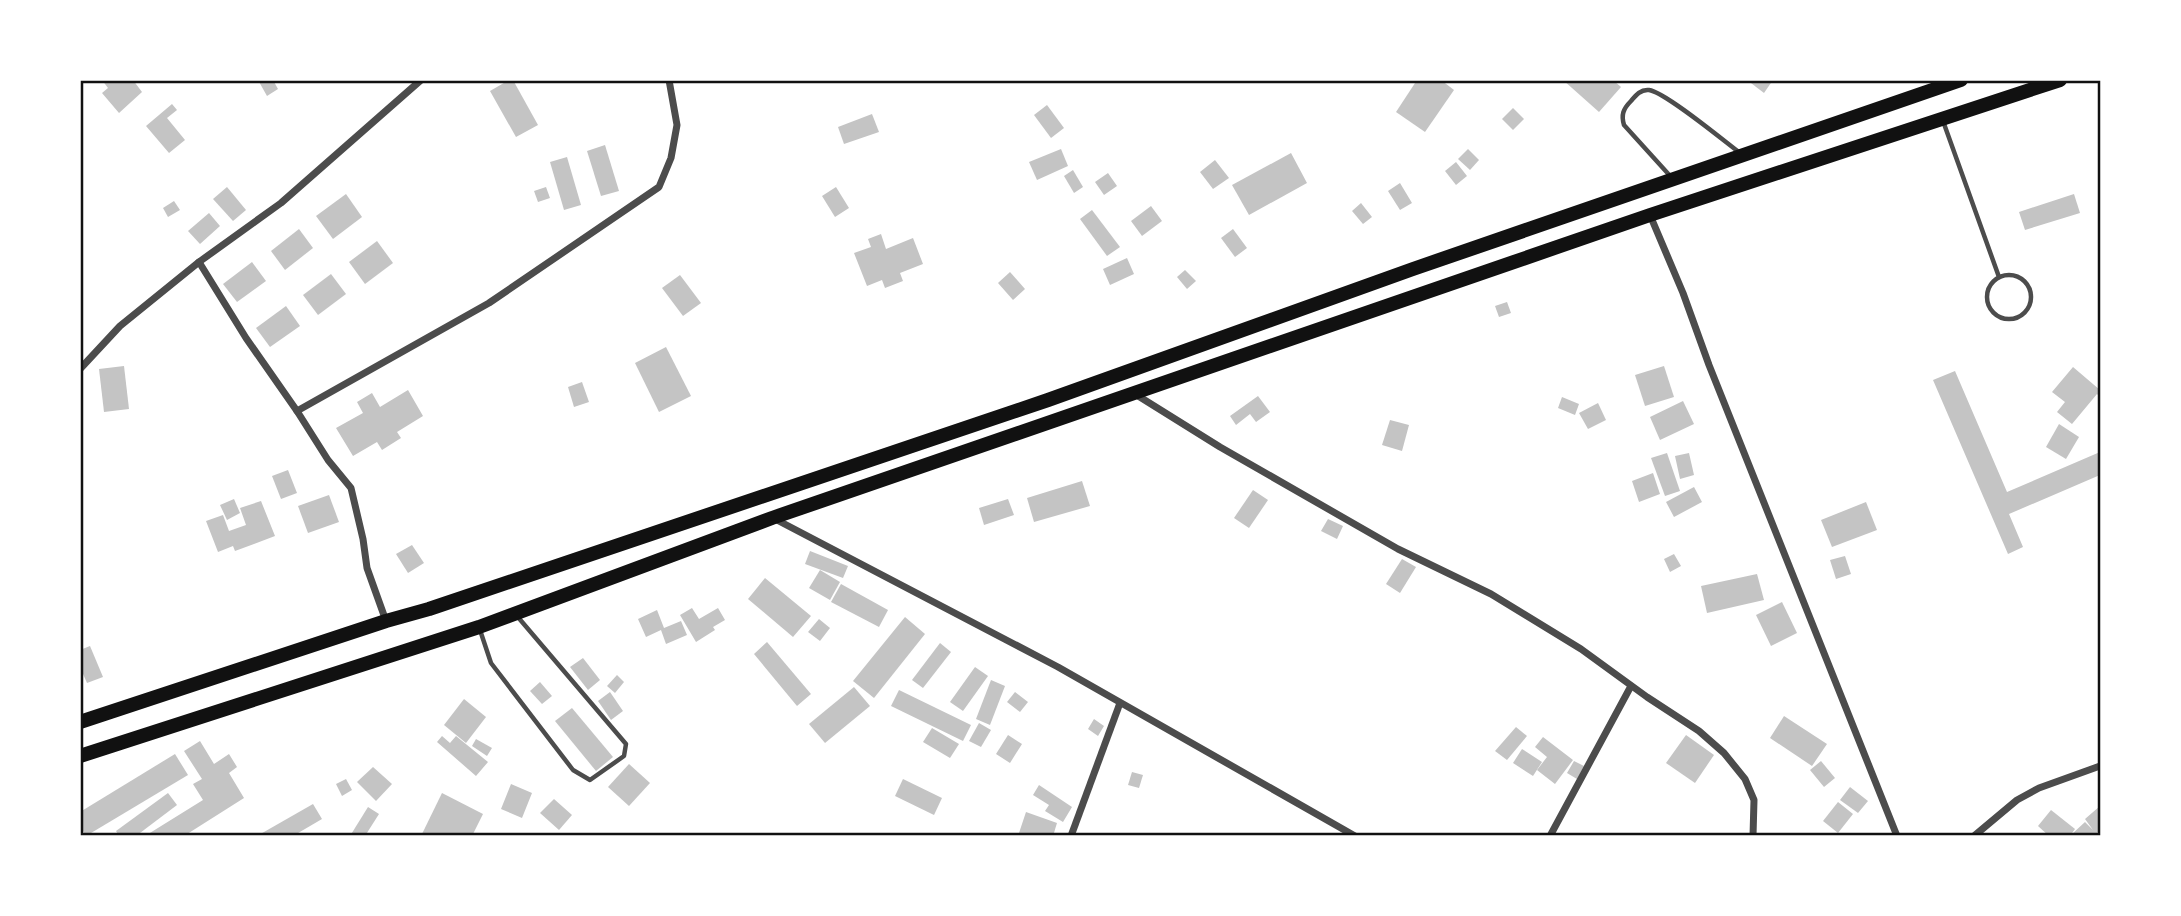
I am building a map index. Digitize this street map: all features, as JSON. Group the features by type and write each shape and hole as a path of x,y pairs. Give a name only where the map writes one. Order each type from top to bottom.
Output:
{"main road":[{"path":"82,718 429,609 1048,400 1672,179 1961,80"},
{"path":"80,756 479,627 772,517 1650,215 2060,80"},
{"path":"1048,400 1055,420"}],"street":[{"path":"80,369 120,326 199,262 281,202 421,80"},
{"path":"298,411 489,303 659,187 671,158 677,125 669,80"},
{"path":"1650,215 1898,835"},
{"path":"199,262 246,338 298,411 328,460 351,488 367,568 386,621"},
{"path":"1133,394 1398,549 1491,594 1581,649 1699,731 1724,753 1745,779 1755,800 1754,835"},
{"path":"772,517 1058,667 1355,835"},
{"path":"1550,835 1631,685"},
{"path":"1071,835 1120,704"},
{"path":"1974,835 2017,800 2050,783 2101,766"}],"lane":[{"path":"1672,179 1624,125 1622,117 1625,107 1639,92 1648,89 1665,97 1742,155"},
{"path":"1943,120 1998,277"},
{"path":"2014,275 2027,283 2032,298 2026,312 2012,319 1997,316 1988,303 1988,288 1998,277 2014,275"},
{"path":"479,627 491,663 573,770 590,780 624,756 626,744 514,613"}],"building":[{"path":"102,80 133,80 142,92 119,113 102,93 108,88"},
{"path":"258,80 273,80 278,89 267,96"},
{"path":"513,80 538,125 516,137 490,91"},
{"path":"1417,80 1441,80 1454,90 1425,132 1396,112"},
{"path":"1563,80 1613,80 1621,87 1599,112"},
{"path":"1747,80 1773,80 1764,93"},
{"path":"172,104 177,110 167,118 185,140 169,153 146,126"},
{"path":"1047,105 1064,128 1051,138 1034,115"},
{"path":"1513,108 1524,119 1513,130 1502,119"},
{"path":"872,114 879,132 844,144 838,127"},
{"path":"605,145 619,191 601,196 587,151"},
{"path":"1061,149 1068,166 1037,180 1029,162"},
{"path":"1468,149 1479,160 1470,170 1458,159"},
{"path":"1291,153 1307,183 1249,215 1232,185"},
{"path":"567,157 581,205 564,210 550,162"},
{"path":"1215,160 1229,178 1213,189 1200,172"},
{"path":"1456,162 1467,176 1456,185 1445,171"},
{"path":"1073,170 1083,187 1074,193 1064,176"},
{"path":"1108,173 1117,186 1104,195 1095,182"},
{"path":"1400,183 1412,203 1400,210 1388,191"},
{"path":"227,187 246,210 233,221 213,199"},
{"path":"546,187 550,198 538,202 534,191"},
{"path":"836,187 849,208 835,217 822,196"},
{"path":"346,194 362,217 333,239 316,216"},
{"path":"2074,194 2080,213 2025,230 2019,212"},
{"path":"174,201 180,210 168,217 163,208"},
{"path":"1361,203 1372,217 1363,224 1352,211"},
{"path":"1151,206 1162,221 1142,236 1131,221"},
{"path":"1092,210 1120,247 1107,256 1080,219"},
{"path":"209,213 220,226 200,244 188,231"},
{"path":"299,229 313,248 285,270 271,251"},
{"path":"1233,229 1247,248 1235,257 1221,238"},
{"path":"881,234 886,249 913,238 923,264 900,273 903,281 885,288 882,280 867,286 854,253 871,247 868,239"},
{"path":"377,241 393,263 365,284 349,262"},
{"path":"1127,258 1134,274 1110,285 1103,269"},
{"path":"252,262 266,281 237,302 223,284"},
{"path":"1185,270 1196,281 1187,289 1177,277"},
{"path":"1010,272 1025,289 1013,300 998,283"},
{"path":"331,274 346,294 318,315 303,295"},
{"path":"680,275 701,303 683,316 662,288"},
{"path":"1507,302 1511,313 1499,317 1495,306"},
{"path":"286,306 300,326 270,347 256,328"},
{"path":"666,347 691,396 659,412 635,363"},
{"path":"124,366 129,409 104,412 99,369"},
{"path":"1664,366 1674,397 1645,406 1635,375"},
{"path":"2073,367 2100,390 2100,397 2097,394 2072,424 2057,412 2065,402 2052,392"},
{"path":"1955,371 2007,492 2100,452 2100,475 2009,514 2023,547 2008,554 1933,380"},
{"path":"582,382 589,402 574,407 568,387"},
{"path":"408,390 423,416 397,432 401,438 382,450 377,442 353,456 336,428 363,413 357,402 372,393 380,407"},
{"path":"1258,396 1270,412 1256,422 1250,414 1236,425 1230,416"},
{"path":"1562,397 1579,404 1575,415 1558,408"},
{"path":"1683,401 1694,424 1660,440 1650,417"},
{"path":"1598,403 1606,420 1588,429 1579,413"},
{"path":"1390,420 1409,425 1402,451 1382,445"},
{"path":"2059,424 2079,437 2066,459 2046,447"},
{"path":"1667,453 1680,491 1665,496 1651,458"},
{"path":"1689,453 1694,475 1680,479 1675,456"},
{"path":"288,470 297,493 281,499 272,476"},
{"path":"1653,473 1660,494 1639,502 1632,481"},
{"path":"1082,481 1090,506 1034,522 1027,498"},
{"path":"1694,487 1702,502 1674,517 1666,502"},
{"path":"1253,490 1268,500 1249,528 1234,518"},
{"path":"329,495 339,522 308,533 298,506"},
{"path":"234,499 240,513 227,520 220,505"},
{"path":"1008,499 1014,515 984,525 979,508"},
{"path":"261,501 275,536 235,551 233,546 218,552 206,521 223,515 229,531 246,525 240,508"},
{"path":"1866,502 1877,530 1832,547 1821,520"},
{"path":"1328,519 1343,526 1337,539 1321,531"},
{"path":"412,545 424,563 408,573 396,554"},
{"path":"810,551 848,566 843,578 805,564"},
{"path":"1674,554 1681,566 1670,572 1664,559"},
{"path":"1845,556 1851,574 1836,579 1830,560"},
{"path":"1402,559 1416,567 1400,593 1386,584"},
{"path":"820,570 840,582 830,600 809,588"},
{"path":"1757,574 1764,600 1707,613 1701,586"},
{"path":"765,578 811,616 793,637 748,599"},
{"path":"841,584 888,610 879,627 831,602"},
{"path":"1782,602 1797,633 1771,646 1756,615"},
{"path":"692,608 699,619 718,608 725,620 696,642 680,615"},
{"path":"657,610 664,628 681,621 687,635 666,644 661,630 646,637 638,619"},
{"path":"905,617 925,634 874,698 853,681"},
{"path":"819,619 830,628 820,641 808,632"},
{"path":"767,642 811,694 797,706 754,654"},
{"path":"940,643 951,652 923,688 912,680"},
{"path":"90,646 103,677 87,683 80,667 80,650"},
{"path":"583,658 600,680 588,690 570,667"},
{"path":"975,667 988,676 963,711 950,702"},
{"path":"617,675 624,682 615,693 607,686"},
{"path":"991,680 1005,686 990,725 976,719"},
{"path":"540,682 552,696 542,704 530,691"},
{"path":"854,687 870,706 825,743 809,724"},
{"path":"899,690 971,725 963,741 891,706"},
{"path":"610,692 623,711 611,720 598,701"},
{"path":"1015,692 1028,702 1020,712 1007,702"},
{"path":"464,699 486,717 466,743 444,725"},
{"path":"572,708 613,757 596,771 555,721"},
{"path":"1784,716 1827,744 1812,766 1770,738"},
{"path":"1094,719 1104,726 1098,736 1088,729"},
{"path":"979,723 991,730 981,747 969,741"},
{"path":"1516,727 1527,736 1507,760 1495,751"},
{"path":"932,728 959,744 950,758 923,742"},
{"path":"1008,735 1022,744 1010,763 996,754"},
{"path":"1686,735 1714,755 1695,783 1666,763"},
{"path":"442,736 450,743 456,736 488,762 476,776 437,742"},
{"path":"1543,737 1573,760 1555,784 1537,770 1547,757 1535,747"},
{"path":"476,739 492,748 487,756 472,746"},
{"path":"200,741 214,764 229,754 237,767 229,773 244,798 184,836 145,836 203,800 193,784 202,779 184,751"},
{"path":"1522,749 1542,762 1533,776 1513,763"},
{"path":"175,754 188,775 86,836 80,826 80,812"},
{"path":"1574,761 1584,766 1577,779 1567,773"},
{"path":"1821,761 1835,778 1824,787 1810,770"},
{"path":"629,764 650,783 629,806 608,787"},
{"path":"373,767 392,784 376,801 357,782"},
{"path":"1132,772 1143,775 1139,788 1128,785"},
{"path":"346,779 352,790 342,796 336,784"},
{"path":"903,779 942,798 934,815 895,796"},
{"path":"511,784 532,793 522,818 501,809"},
{"path":"1039,785 1072,807 1063,822 1045,811 1049,805 1033,795"},
{"path":"1850,787 1868,801 1858,813 1840,800"},
{"path":"168,793 177,805 136,836 119,836 116,831"},
{"path":"442,793 483,814 472,836 421,836"},
{"path":"554,799 572,815 559,830 540,813"},
{"path":"1838,802 1853,814 1838,833 1823,821"},
{"path":"313,804 322,819 293,836 257,836"},
{"path":"2100,806 2100,830 2096,834 2098,836 2074,836 2072,834 2085,822 2093,830 2085,819"},
{"path":"368,807 379,814 365,836 350,836"},
{"path":"2051,810 2075,829 2070,836 2049,836 2038,826"},
{"path":"1026,812 1057,823 1053,836 1018,836"}]}
